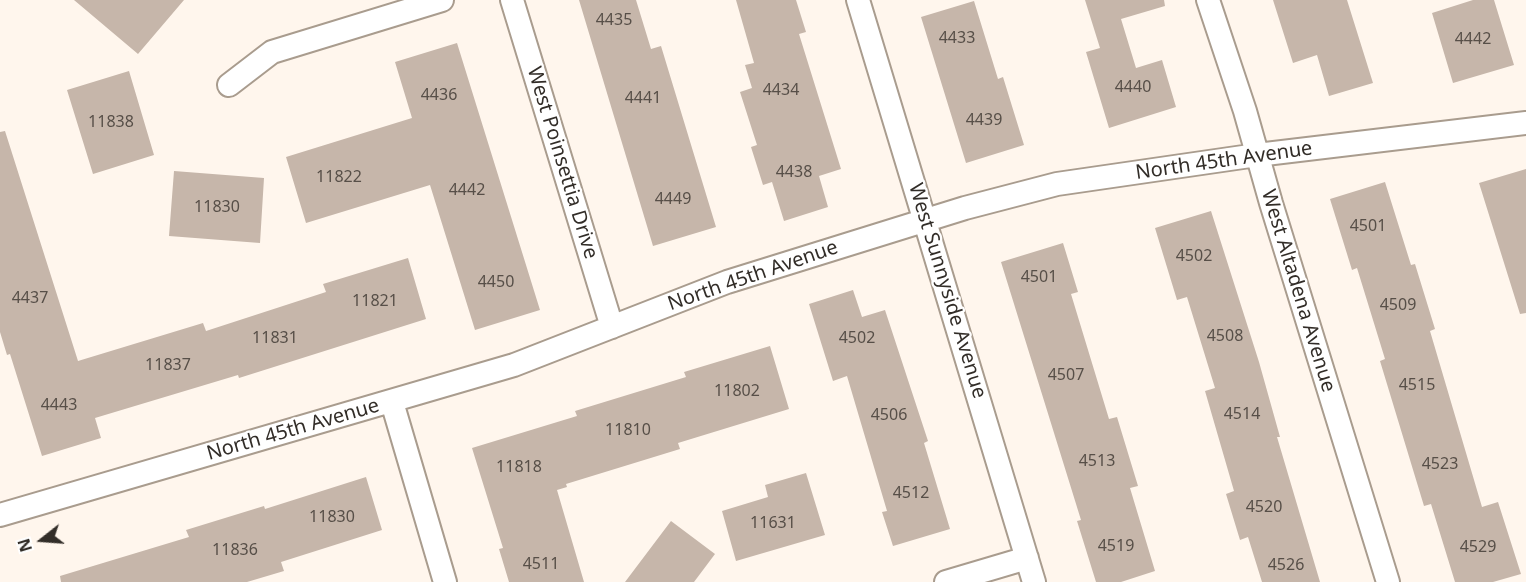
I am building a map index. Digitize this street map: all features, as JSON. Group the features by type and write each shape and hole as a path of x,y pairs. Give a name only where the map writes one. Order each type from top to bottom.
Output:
{"street":[{"path":"230,85 272,52 442,0"},
{"name":"West Poinsettia Drive","path":"513,0 612,327"},
{"name":"West Sunnyside Avenue","path":"858,0 1034,582"},
{"name":"West Altadena Avenue","path":"1208,0 1245,111 1388,582"},
{"name":"North 45th Avenue","path":"0,515 513,365 727,282 926,219 1057,184 1257,154 1526,123"},
{"path":"392,402 446,582"},
{"path":"946,582 1027,558"}],"building":[{"path":"74,0 184,0 138,54"},
{"path":"579,0 636,0 651,49 661,46 716,227 653,246"},
{"path":"736,0 796,0 806,32 799,34 841,169 819,176 828,207 784,221 772,182 763,185 751,147 757,145 740,92 752,88 745,65 754,63"},
{"path":"1085,0 1164,0 1165,6 1121,19 1136,68 1162,60 1176,107 1109,128 1086,52 1100,48"},
{"path":"1273,0 1347,0 1373,83 1329,96 1317,55 1293,63"},
{"path":"1473,0 1494,0 1514,65 1453,83 1432,13"},
{"path":"974,1 998,79 1003,77 1024,145 966,163 921,17"},
{"path":"457,43 540,310 475,330 430,185 306,223 286,157 412,118 395,62"},
{"path":"129,71 154,155 93,174 67,90"},
{"path":"5,131 78,361 203,323 206,331 326,292 323,284 408,258 426,319 239,378 238,375 95,418 101,438 42,456 10,354 7,355 0,332 0,132"},
{"path":"1526,169 1526,313 1520,314 1479,183"},
{"path":"174,171 264,178 260,243 169,236"},
{"path":"1385,182 1411,265 1415,264 1435,329 1430,331 1482,507 1498,502 1521,574 1493,582 1455,582 1431,504 1424,506 1380,361 1385,359 1357,268 1352,270 1330,199"},
{"path":"1211,211 1259,362 1280,437 1277,437 1320,582 1262,582 1248,537 1240,540 1226,494 1234,491 1205,391 1215,388 1187,297 1177,300 1155,228"},
{"path":"1063,243 1078,292 1071,294 1109,419 1117,417 1138,486 1130,488 1155,571 1121,582 1096,582 1077,521 1081,520 1001,262"},
{"path":"853,290 862,317 885,310 928,441 924,443 950,529 893,546 882,512 887,511 847,376 833,381 809,304"},
{"path":"770,346 789,409 678,443 680,449 566,484 567,487 557,490 584,582 509,582 499,549 503,548 472,448 577,416 575,411 686,377 684,372"},
{"path":"806,473 825,535 736,561 722,511 768,497 765,485"},
{"path":"366,477 382,530 281,562 284,571 247,582 61,582 60,576 189,537 186,530 264,506 265,509"},
{"path":"671,521 715,554 694,582 625,582"}]}
